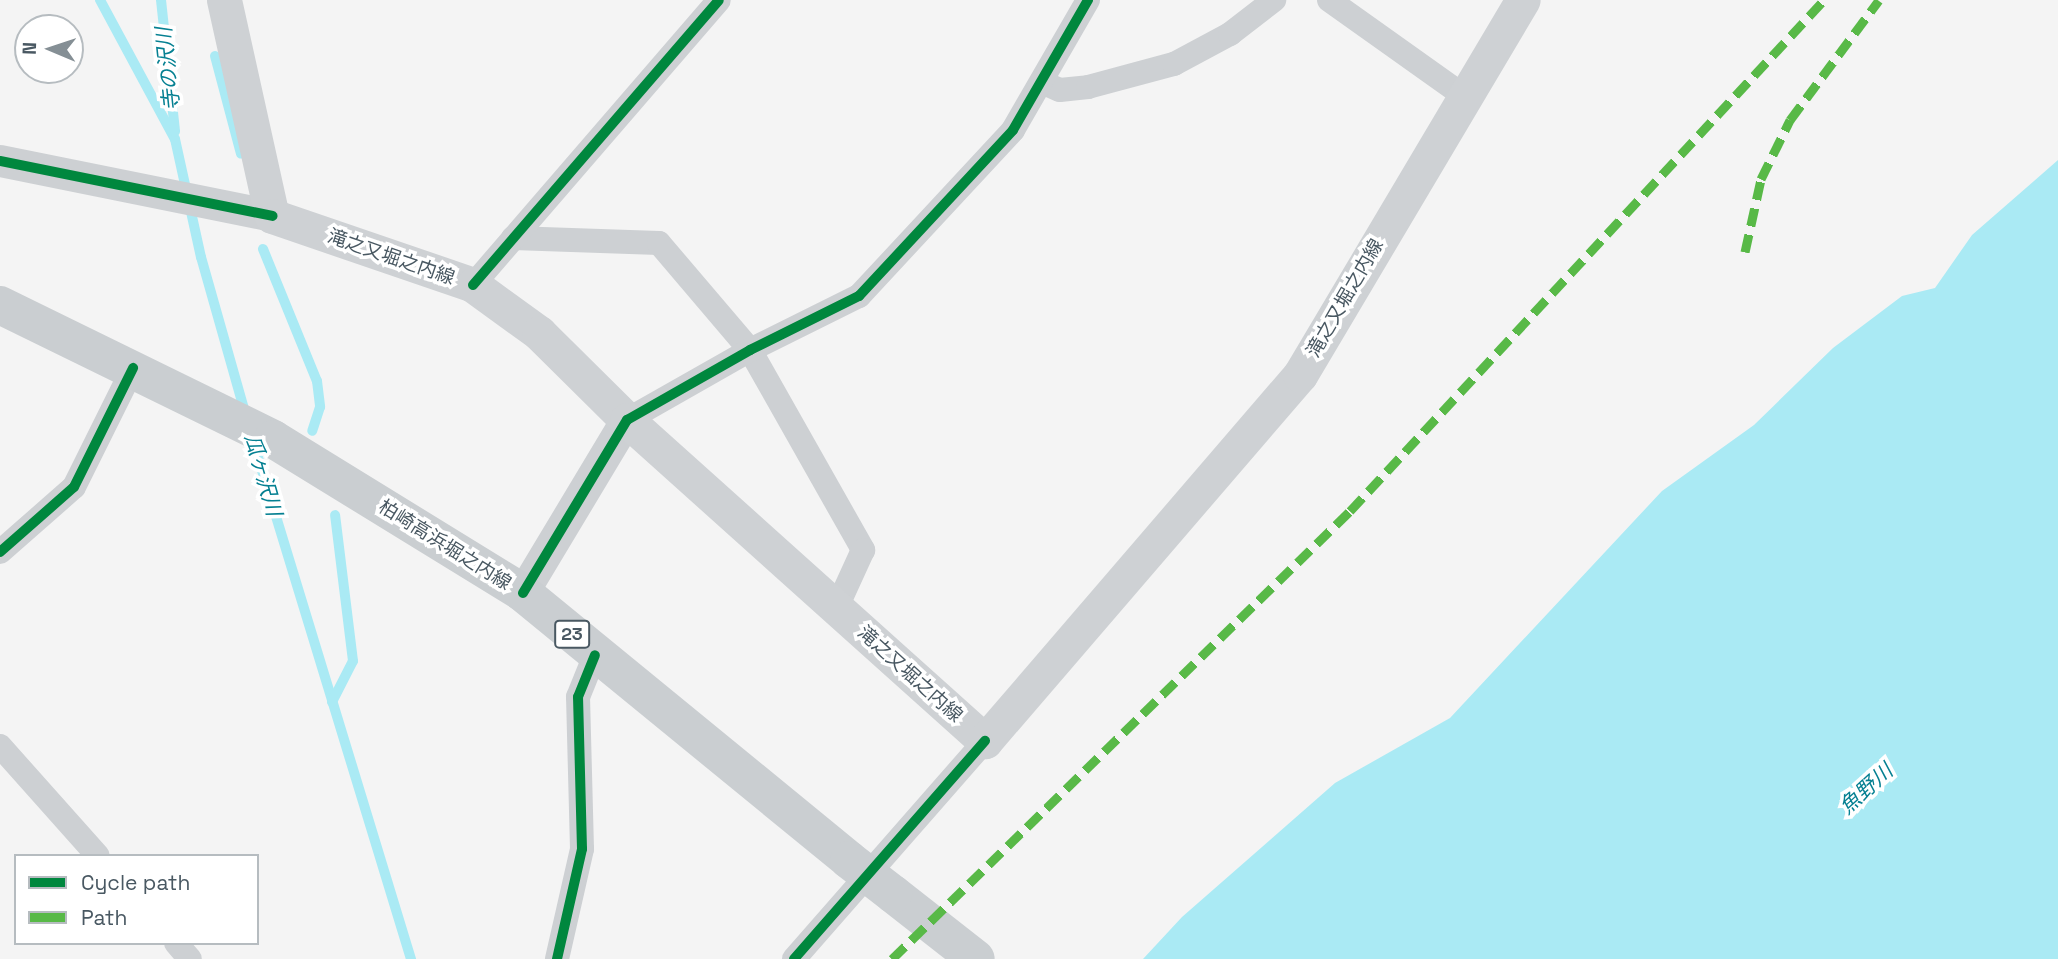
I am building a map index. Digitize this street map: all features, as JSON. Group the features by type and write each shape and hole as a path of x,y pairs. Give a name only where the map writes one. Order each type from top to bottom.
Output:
{"main road":[{"path":"224,0 272,216"},
{"name":"滝之又堀之内線","path":"272,216 473,285 539,333 627,420 985,741 1300,375 1523,0"},
{"name":"柏崎高浜堀之内線","path":"0,305 273,439 523,593 849,860 976,959"}],"street":[{"path":"473,285 719,0"},
{"path":"523,593 627,420 750,350 859,296 1013,130 1044,83 1088,0"},
{"path":"1044,83 1060,90 1088,87 1174,64 1230,34 1274,0"},
{"path":"1329,0 1464,96"},
{"path":"0,161 272,216"},
{"path":"513,239 659,243 750,350 863,550 837,607"},
{"path":"0,552 74,487 133,368"},
{"path":"557,959 582,849 578,697 595,654"},
{"path":"794,959 985,741"},
{"path":"0,746 96,854"},
{"path":"178,945 190,959"}],"water":[{"name":"魚野川","path":"2058,160 2058,959 1143,959 1182,917 1335,783 1450,718 1662,491 1754,425 1833,348 1902,296 1935,288 1972,235"}],"waterway":[{"name":"瓜ヶ沢川","path":"100,0 175,139 201,257 245,413"},
{"name":"寺の沢川","path":"161,0 175,131"},
{"path":"215,56 241,154"},
{"path":"263,249 317,381 320,407 312,431"},
{"name":"瓜ヶ沢川","path":"253,441 411,959"},
{"path":"332,702 353,661 335,515"}],"marked path":[{"path":"892,959 1350,511 1824,0"},
{"path":"1745,252 1761,179 1790,120 1879,0"}],"cycle path":[{"path":"473,285 719,0"},
{"path":"523,593 627,420 750,350 859,296 1013,130 1088,0"},
{"path":"0,161 272,216"},
{"path":"0,552 74,487 133,368"},
{"path":"557,959 582,849 578,697 595,655"},
{"path":"794,959 985,741"}]}
